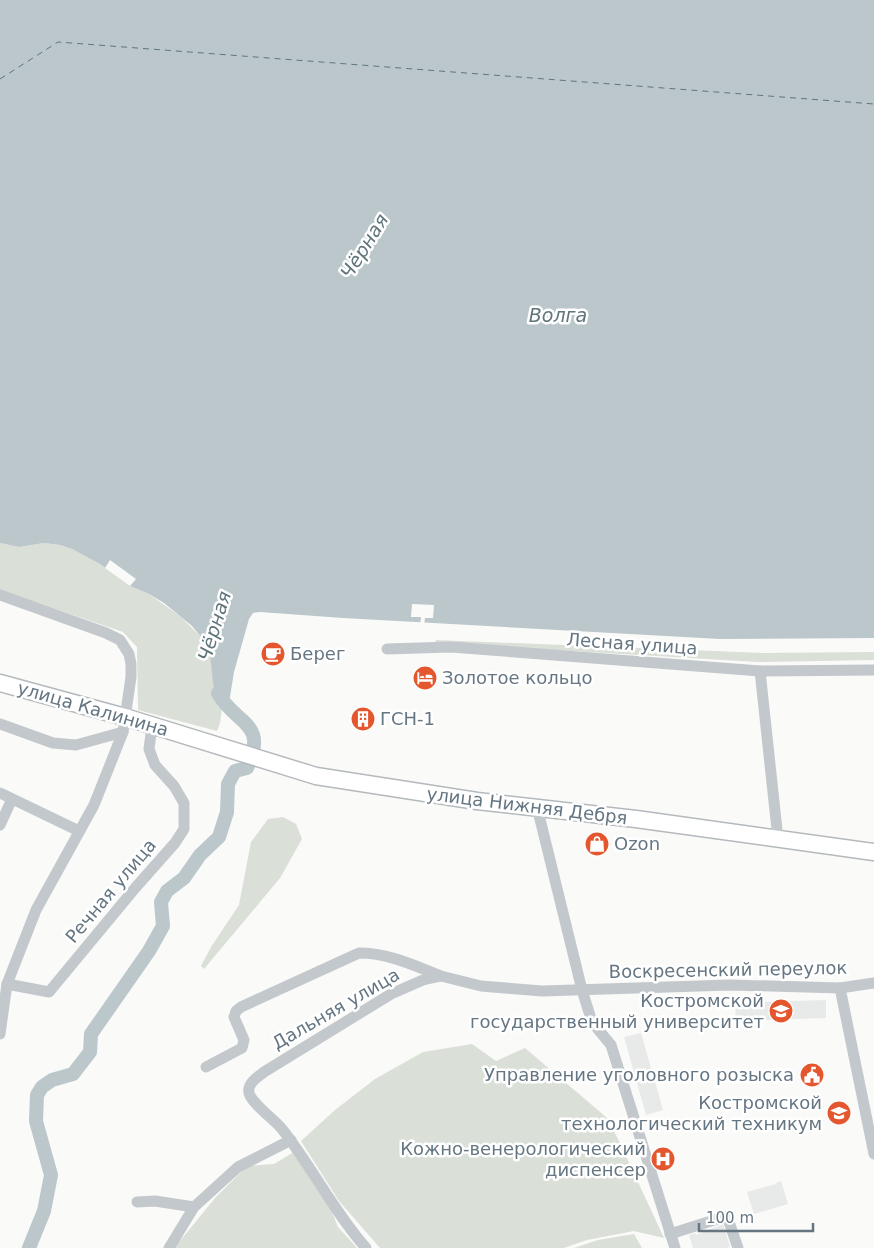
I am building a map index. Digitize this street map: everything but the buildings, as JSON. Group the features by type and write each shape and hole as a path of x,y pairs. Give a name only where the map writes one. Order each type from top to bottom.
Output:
{"highway":[{"name":"улица Калинина","path":"0,683 124,725 152,726 185,736"},
{"name":"улица Нижняя Дебря","path":"185,736 316,776 477,801 537,807 874,852"}],"street":[{"path":"0,595 106,633 120,640 129,654 131,664 124,725 94,805 36,910 7,984 0,1034"},
{"name":"Лесная улица","path":"387,648 451,647 760,671 874,670"},
{"path":"760,671 778,839"},
{"name":"улица Калинина","path":"0,724 52,743 76,745 124,725"},
{"name":"Речная улица","path":"7,984 50,992 136,887 175,843 184,829 184,803 174,786 155,765 149,749 152,726"},
{"path":"0,793 79,831"},
{"path":"0,825 12,799"},
{"path":"537,807 582,990 592,1022 611,1045 675,1248"},
{"path":"206,1067 242,1048 244,1040 234,1018 236,1011 241,1007 359,953 376,953 394,958 441,976"},
{"name":"Дальняя улица","path":"366,1248 351,1231 290,1140 277,1123 254,1101 250,1095 249,1088 253,1081 264,1072 391,994 423,980 441,976 481,986 542,991 582,990"},
{"name":"Воскресенский переулок","path":"582,990 730,985 840,988 874,983"},
{"path":"840,988 874,1154"},
{"path":"169,1248 194,1206 238,1167 290,1140"},
{"path":"137,1202 155,1201 194,1206"},
{"path":"670,1234 727,1216 738,1248"}],"shaded area":[{"path":"0,543 19,547 44,543 72,549 100,564 130,586 149,594 181,617 201,637 210,655 217,699 222,708 217,731 138,710 137,647 123,632 0,590"},
{"path":"436,640 763,653 874,652 874,660 758,662 435,643"},
{"path":"283,817 296,824 302,839 280,878 204,969 201,966 211,947 239,905 251,842 268,819"},
{"name":"Костромской государственный университет","path":"826,1000 826,1018 736,1021 735,1003"},
{"name":"Костромской государственный университет","path":"641,1033 663,1110 646,1115 624,1037"},
{"path":"472,1044 496,1061 525,1048 606,1117 664,1238 634,1231 587,1240 564,1248 380,1248 339,1201 301,1141 335,1110 375,1079 423,1052"},
{"path":"294,1152 330,1207 338,1227 357,1248 174,1248 216,1197 247,1166 274,1164"},
{"path":"781,1181 788,1204 754,1214 747,1192"},
{"path":"723,1224 730,1247 693,1248 689,1235 695,1233 696,1235"},
{"path":"634,1234 642,1248 574,1248 598,1240"}],"water":[{"name":"Волга","path":"0,0 874,0 874,638 720,639 260,612 253,613 249,619 234,672 229,703 227,708 222,708 214,690 210,655 201,637 192,626 164,603 130,586 100,564 72,549 44,543 19,547 0,543"}],"pier":[{"path":"110,560 136,579 130,586 105,568"},
{"path":"412,604 434,605 433,618 425,618 424,625 420,625 421,617 411,617"}],"waterway":[{"name":"Чёрная","path":"29,1248 44,1211 51,1175 36,1121 37,1095 42,1087 52,1080 73,1074 90,1052 91,1034 149,951 163,926 161,902 167,891 184,878 200,855 219,837 227,812 228,784 235,771 247,768 253,753 254,741 252,732 218,693"}],"ferry route":[{"path":"0,79 58,42 874,104"}],"place":[{"name":"Берег","path":"273,654"},
{"name":"Золотое кольцо","path":"425,678"},
{"name":"ГСН-1","path":"363,719"},
{"name":"Ozon","path":"597,844"},
{"name":"Костромской государственный университет","path":"781,1011"},
{"name":"Управление уголовного розыска","path":"812,1075"},
{"name":"Костромской технологический техникум","path":"839,1113"},
{"name":"Кожно-венерологический диспенсер","path":"663,1159"}]}
